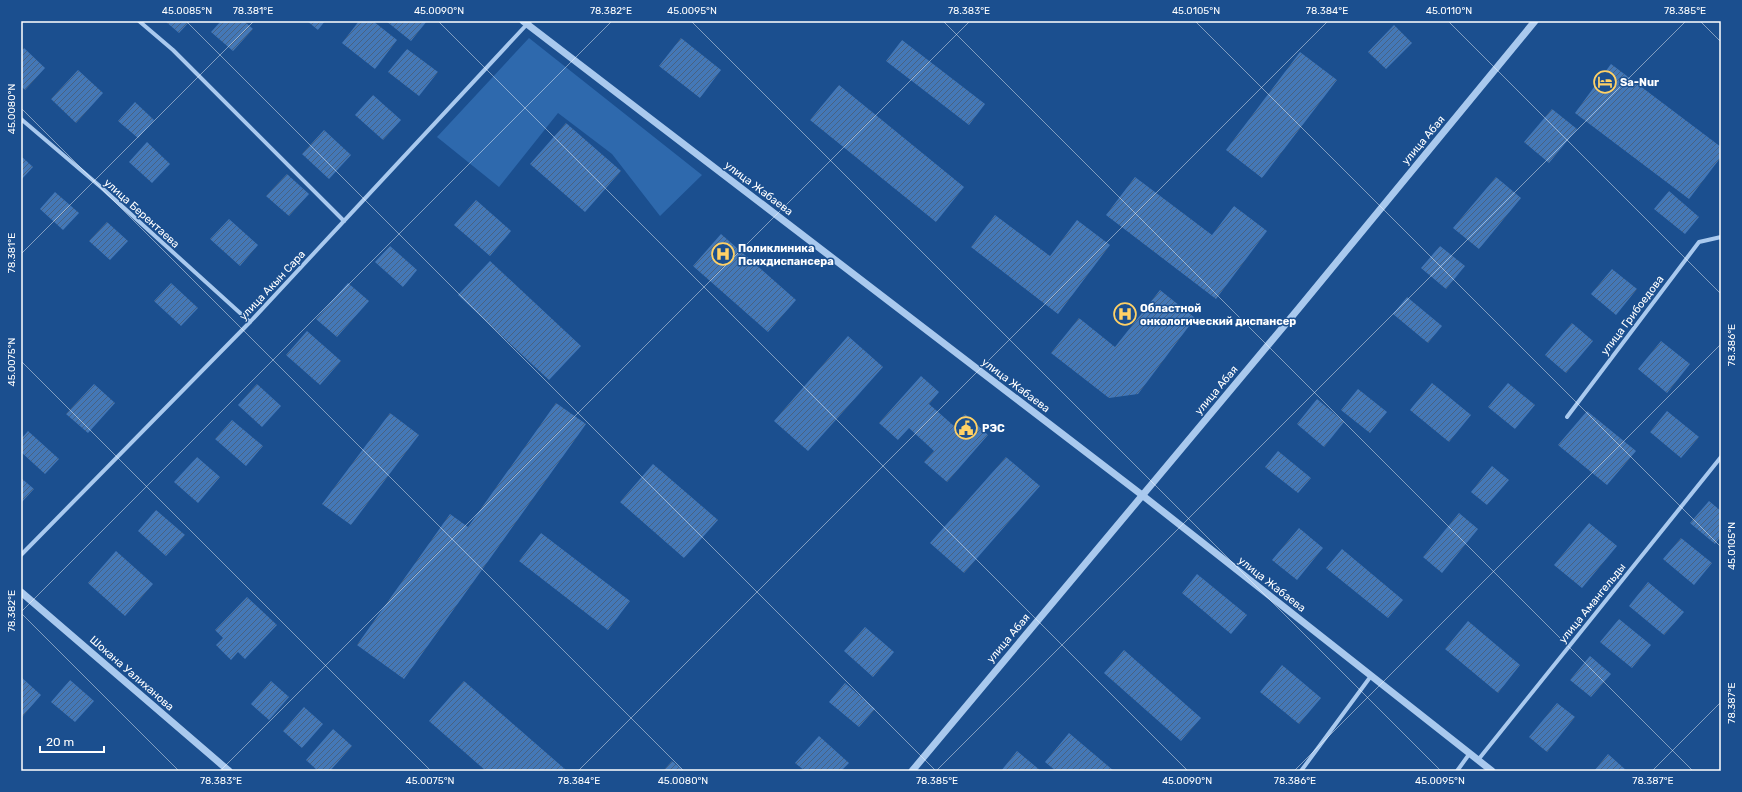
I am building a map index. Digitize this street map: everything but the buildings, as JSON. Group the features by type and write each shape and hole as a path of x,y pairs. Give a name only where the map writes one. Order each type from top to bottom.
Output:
{"street":[{"path":"139,21 173,50 344,221"},
{"name":"улица Абая","path":"912,771 1309,296 1535,21"},
{"name":"улица Акын Сара","path":"21,555 250,322 527,22"},
{"name":"улица Жабаева","path":"527,22 1142,495 1492,771"},
{"name":"улица Берентаева","path":"21,119 102,188 250,322"},
{"name":"улица Грибоедова","path":"1567,417 1699,242 1721,237"},
{"name":"улица Амангельды","path":"1478,760 1721,457"},
{"name":"Шокана Уалиханова","path":"21,592 229,771"},
{"path":"1301,771 1371,676"},
{"path":"1457,771 1470,754"}],"shaded area":[{"path":"529,38 702,175 660,216 612,154 558,113 499,187 437,137"}],"place":[{"name":"Sa-Nur","path":"1605,82"},
{"name":"Поликлиника Психдиспансера","path":"723,254"},
{"name":"Областной онкологический диспансер","path":"1125,314"},
{"name":"РЭС","path":"966,428"}]}
